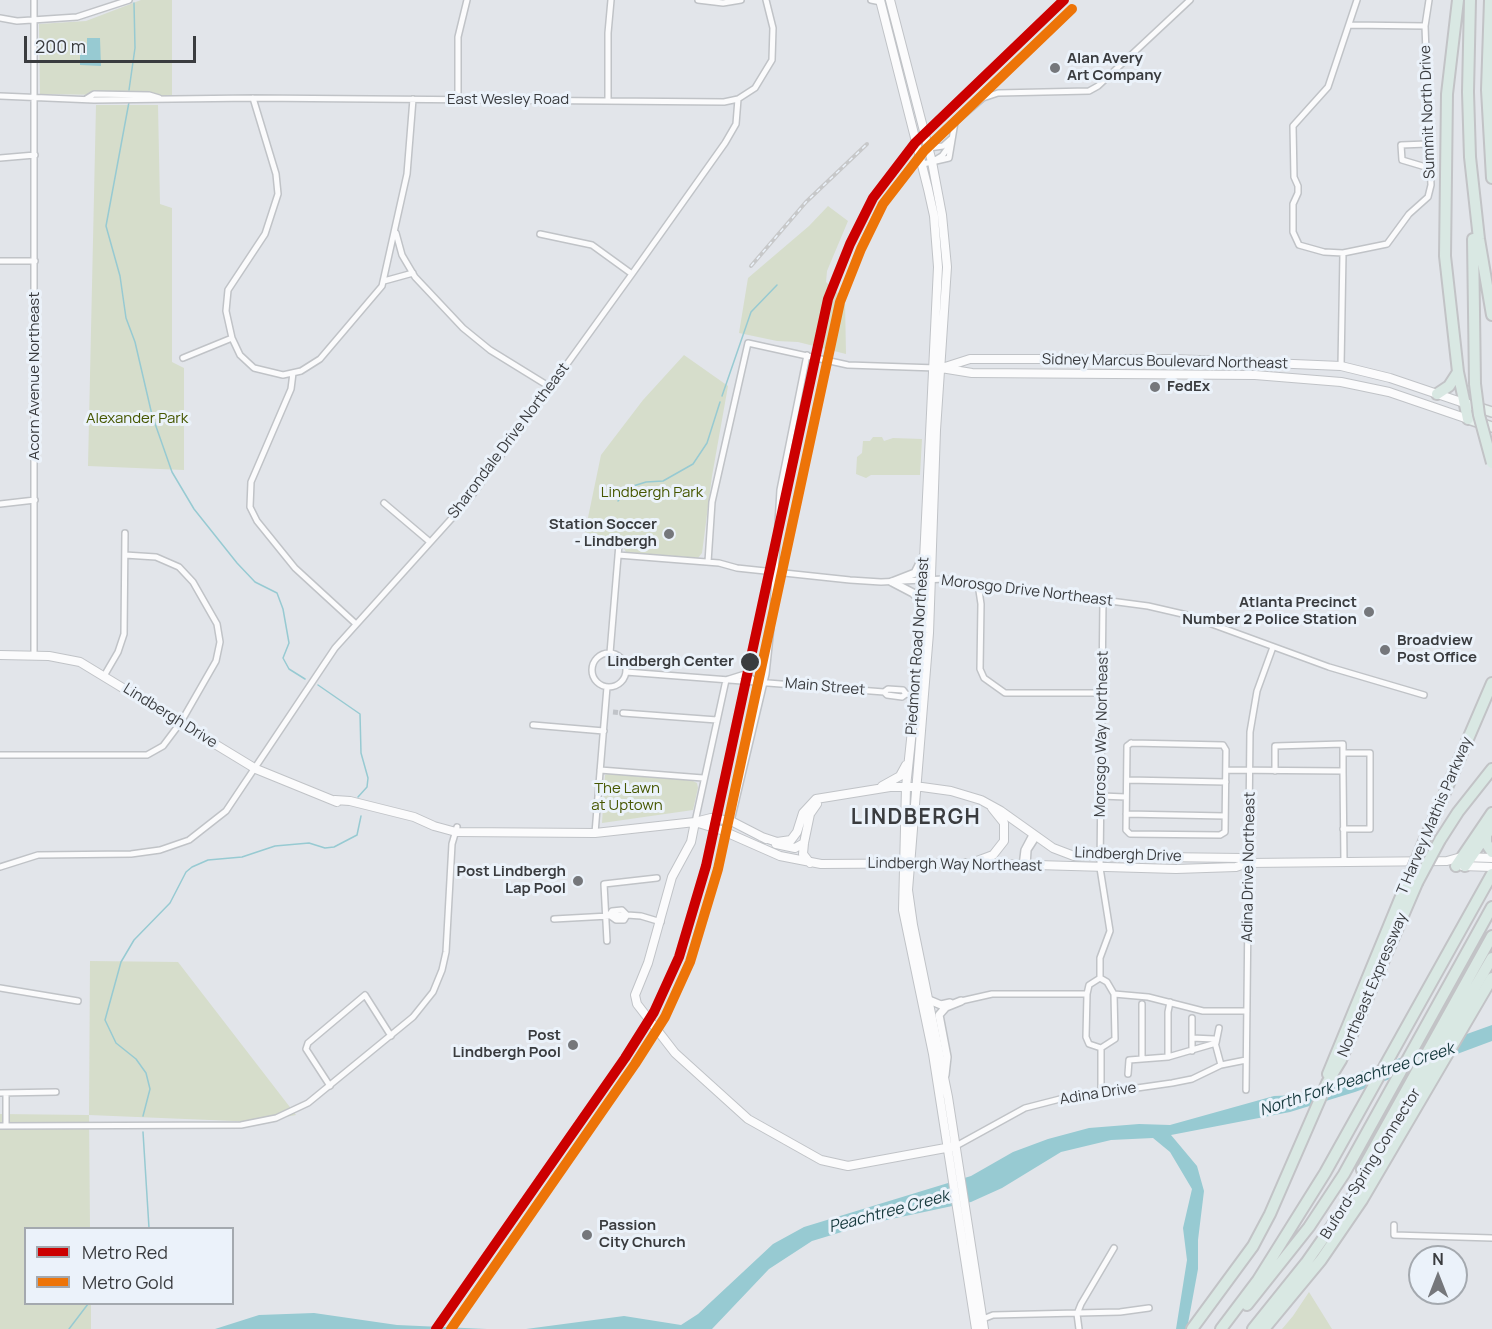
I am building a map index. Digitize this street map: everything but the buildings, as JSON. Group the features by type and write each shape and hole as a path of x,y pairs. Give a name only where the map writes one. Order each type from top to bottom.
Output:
{"highway":[{"path":"1458,0 1449,70 1445,206 1446,266 1458,372 1468,419"},
{"path":"1470,0 1468,92 1474,194 1475,384 1479,414 1492,463"},
{"path":"1490,0 1487,90 1492,178"},
{"path":"1474,194 1492,315"},
{"path":"1437,394 1449,386 1458,372"},
{"name":"T Harvey Mathis Parkway","path":"1327,1083 1329,1067 1412,883 1425,839 1492,683"},
{"name":"Northeast Expressway","path":"1192,1329 1253,1246 1270,1214 1327,1083 1341,1060 1412,883 1458,812 1492,769"},
{"path":"1460,862 1492,813"},
{"path":"1460,862 1489,830"},
{"path":"1489,830 1486,843 1492,852"},
{"path":"1225,1325 1291,1229 1364,1104 1490,878"},
{"path":"1225,1325 1248,1304 1309,1227 1344,1174 1492,907"},
{"path":"1306,1263 1405,1095 1492,936"},
{"name":"Buford-Spring Connector","path":"1253,1329 1306,1263 1361,1184 1417,1092 1492,958"},
{"name":"Buford-Spring Connector","path":"1264,1329 1343,1228 1430,1086 1492,978"}],"main road":[{"name":"Piedmont Road Northeast","path":"891,0 932,162 942,215 947,267 926,580 921,601 916,694 907,764 906,862 910,909 944,1077 952,1147"},
{"name":"Piedmont Road Northeast","path":"881,1 923,164 934,216 938,267 931,368 924,556 928,651 903,910 955,1163 976,1329"},
{"name":"Sidney Marcus Boulevard Northeast","path":"941,368 970,359 1176,359 1341,366 1376,374 1492,412"},
{"name":"Sidney Marcus Boulevard Northeast","path":"941,368 972,373 1255,375 1341,381 1389,392 1492,427"},
{"name":"Lindbergh Drive","path":"0,655 34,655 74,660 256,768 282,781 335,800 410,821 417,820 457,829 595,833 727,820"},
{"path":"876,789 900,776 907,764"},
{"name":"Lindbergh Drive","path":"823,797 906,787 951,791 981,800 1053,848 1074,856 1242,858 1248,863"},
{"path":"762,837 777,842 791,840 797,832 803,813 816,799 823,797"},
{"path":"810,863 803,854 804,843 810,814 823,797"},
{"path":"967,863 993,855 1004,841 1005,829 1001,818 981,800"},
{"path":"727,820 789,848 797,848 804,843"},
{"name":"Lindbergh Drive","path":"700,822 780,856 810,863"},
{"path":"700,822 672,877 661,922 636,991 637,1004 675,1053 726,1102 780,1139 821,1160 848,1166 952,1147"},
{"path":"1248,863 1460,862 1492,858"},
{"name":"Lindbergh Way Northeast","path":"810,863 906,862 1100,868 1206,868 1236,867 1248,863"},
{"path":"1460,862 1492,867"},
{"name":"Piedmont Road Northeast","path":"965,1232 984,1329"}],"street":[{"name":"Acorn Avenue Northeast","path":"34,0 34,655"},
{"path":"0,18 35,20 77,17 114,3 129,0"},
{"path":"458,100 458,37 466,0"},
{"path":"608,101 608,33 612,0"},
{"path":"698,0 712,3 741,0"},
{"path":"738,99 763,78 771,60 773,28 766,0"},
{"path":"871,0 881,1"},
{"path":"923,164 932,162 948,150 955,122 988,95 1078,93 1098,86 1190,0"},
{"name":"Summit North Drive","path":"1357,0 1328,87 1293,126 1294,177 1298,186 1298,194 1293,204 1295,239 1299,245 1313,250 1343,253 1388,244 1409,214 1428,197 1431,185 1427,144 1425,26 1430,0"},
{"name":"Summit North Drive","path":"1350,25 1425,26"},
{"name":"East Wesley Road","path":"0,96 85,99 94,94 149,95 163,100 253,98 724,102 738,99"},
{"path":"253,98 276,174 278,194 265,234 228,290 226,311 232,338 240,355 254,368 271,374 293,373 309,367 327,352 384,282 409,168 413,99"},
{"name":"Sharondale Drive Northeast","path":"0,867 38,855 131,854 173,846 216,822 236,800 318,671 356,624 471,496 632,274 725,143 736,124 738,99"},
{"path":"929,148 943,146 952,138"},
{"path":"1427,144 1401,145 1402,160 1429,168"},
{"path":"0,158 35,155"},
{"path":"395,230 402,255 412,273 470,335 490,351 550,387"},
{"path":"540,234 592,245 632,274"},
{"path":"1341,366 1343,253"},
{"path":"0,261 35,261"},
{"path":"384,282 412,273"},
{"path":"183,358 232,338"},
{"name":"Sidney Marcus Boulevard Northeast","path":"708,562 712,502 748,343 807,354 848,365 941,368"},
{"path":"773,609 777,573 780,490 807,354"},
{"path":"293,373 291,389 251,482 250,507 257,521 294,568 356,624"},
{"path":"0,504 35,500"},
{"path":"384,503 430,542"},
{"path":"104,676 118,652 124,634 124,533"},
{"path":"610,654 619,544"},
{"path":"0,755 140,756 163,746 181,722 216,661 220,642 217,624 193,582 179,567 156,557 125,555"},
{"name":"Morosgo Drive Northeast","path":"618,555 708,562 777,573 892,582 926,580 978,584 1169,610 1329,667 1424,695"},
{"path":"892,582 915,573 924,556"},
{"path":"892,582 913,592 921,601"},
{"path":"978,584 981,604 980,669 988,681 1005,693 1102,693"},
{"name":"Morosgo Way Northeast","path":"1100,978 1100,958 1110,931 1100,868 1103,600"},
{"path":"727,820 764,682 771,627"},
{"name":"Adina Drive Northeast","path":"1246,1090 1248,863 1253,705 1273,647"},
{"path":"610,654 620,657 626,672 618,685 607,687 597,683 591,669 600,656 610,654"},
{"path":"626,672 726,680 703,778 700,822"},
{"name":"Main Street","path":"726,680 884,692 888,689 903,690 906,694 916,694"},
{"path":"595,833 607,687"},
{"path":"605,711 613,712"},
{"path":"623,713 717,720"},
{"path":"533,725 604,730"},
{"path":"1131,743 1223,745 1226,750 1226,770 1225,832 1220,835 1130,834 1126,830 1127,746 1131,743"},
{"path":"1275,771 1275,746 1343,744 1344,862"},
{"path":"1343,753 1370,753 1370,829 1343,829"},
{"path":"600,770 703,778"},
{"path":"1226,770 1343,771"},
{"path":"1126,780 1226,782"},
{"path":"1101,796 1126,797"},
{"path":"1126,814 1225,816"},
{"path":"56,1092 3,1093 3,1126 253,1124 298,1109 391,1036 426,1003 442,970 446,952 452,844 457,829"},
{"path":"1024,866 1035,835"},
{"path":"607,940 608,916 604,884 657,878"},
{"path":"554,919 608,916 612,911 622,910 627,915 641,916 661,922"},
{"path":"1100,978 1112,987 1114,994 1115,1039 1101,1048 1089,1044 1086,1037 1089,985 1100,978"},
{"path":"0,988 78,1001"},
{"path":"330,1086 306,1049 308,1043 365,994 391,1036"},
{"path":"929,1000 941,1005 992,994 1087,994"},
{"path":"1114,994 1170,1002 1203,1011 1247,1011"},
{"path":"944,1077 947,1057 939,1015 946,1007 962,1001"},
{"path":"1168,1057 1170,1002"},
{"path":"1142,1004 1142,1059"},
{"path":"1192,1018 1192,1051"},
{"path":"1219,1028 1216,1043 1221,1065"},
{"path":"1192,1038 1214,1039 1216,1043"},
{"path":"1128,1074 1129,1059 1168,1057 1216,1043"},
{"path":"1101,1048 1101,1093"},
{"name":"Adina Drive","path":"952,1147 1025,1108 1192,1079 1221,1065 1246,1060"},
{"path":"1394,1225 1394,1235 1492,1238"},
{"path":"1079,1329 1077,1314 1114,1248"},
{"path":"983,1319 993,1315 1112,1313 1149,1308"}],"green space":[{"path":"141,0 172,0 172,96 40,94 39,24 86,21"},
{"name":"Alexander Park","path":"96,105 158,105 160,204 172,208 172,362 184,368 184,470 88,466"},
{"path":"828,206 848,221 827,271 826,282 845,300 846,354 798,342 777,341 739,333 748,278 809,226"},
{"name":"Lindbergh Park","path":"684,355 728,386 712,476 702,553 698,558 626,552 622,545 611,544 605,537 585,532 601,455 643,400"},
{"path":"873,437 882,437 884,441 893,438 922,439 920,475 871,475 866,478 856,474 857,457 862,453 863,441 870,441"},
{"name":"The Lawn at Uptown","path":"611,773 691,780 697,783 698,788 693,810 602,823 605,775"},
{"path":"90,961 178,962 296,1115 258,1122 89,1115"},
{"path":"0,1114 89,1115 90,1227 24,1227 24,1305 91,1305 91,1329 0,1329"},
{"path":"1309,1292 1332,1329 1282,1329 1293,1316"}],"water":[{"path":"87,38 100,38 101,66 80,65 80,53 87,53"},
{"path":"1492,1025 1492,1041 1355,1092 1290,1112 1171,1135 1197,1166 1204,1191 1198,1240 1198,1269 1187,1329 1176,1329 1187,1260 1183,1228 1192,1189 1170,1152 1153,1138 1111,1140 1061,1152 1002,1188 971,1202 868,1224 812,1241 769,1269 712,1329 526,1329 624,1316 681,1325 698,1314 773,1244 804,1227 971,1176 1013,1152 1048,1139 1089,1128 1139,1124 1170,1125 1274,1096 1297,1095"},
{"path":"314,1313 397,1325 487,1329 215,1329 259,1315"}],"waterway":[{"path":"129,90 135,48 134,3"},
{"path":"129,102 106,226 120,276 126,318 135,342 152,415 172,472 194,509 255,582 277,593 283,609 289,643 283,658 289,669 305,679"},
{"path":"722,396 751,312 777,285"},
{"path":"618,501 630,487 646,482 663,481 693,464 707,443 720,402"},
{"path":"318,685 360,714 361,753 368,778 367,787 358,797"},
{"path":"143,1116 150,1089 146,1073 136,1059 116,1043 105,1020 121,962 134,940 170,903 186,872 192,867 208,860 242,857 275,846 309,843 325,848 334,847 357,835 361,816"},
{"path":"143,1132 149,1227"},
{"path":"69,1329 87,1305"}],"tunnel":[{"path":"771,627 773,609"},
{"path":"613,712 623,713"}],"railway":[{"path":"751,266 806,202 867,144"}],"metro line":[{"name":"Red","path":"436,1329 625,1058 654,1012 679,957 706,866 828,299 850,244 873,198 915,143 1064,0"},
{"name":"Gold","path":"451,1329 635,1064 665,1017 690,962 718,869 840,302 861,249 883,204 924,151 1072,9"}],"place":[{"name":"Alan Avery Art Company","path":"1055,68"},
{"name":"FedEx","path":"1155,387"},
{"name":"Station Soccer - Lindbergh","path":"669,534"},
{"name":"Atlanta Precinct Number 2 Police Station","path":"1369,612"},
{"name":"Broadview Post Office","path":"1385,650"},
{"name":"Lindbergh Center","path":"750,662"},
{"name":"Post Lindbergh Lap Pool","path":"578,881"},
{"name":"Post Lindbergh Pool","path":"573,1045"},
{"name":"Passion City Church","path":"587,1235"}],"district":[{"name":"LINDBERGH","path":"916,818"}],"water label":[{"name":"North Fork Peachtree Creek","path":"1357,1080"},
{"name":"Peachtree Creek","path":"889,1212"}]}
